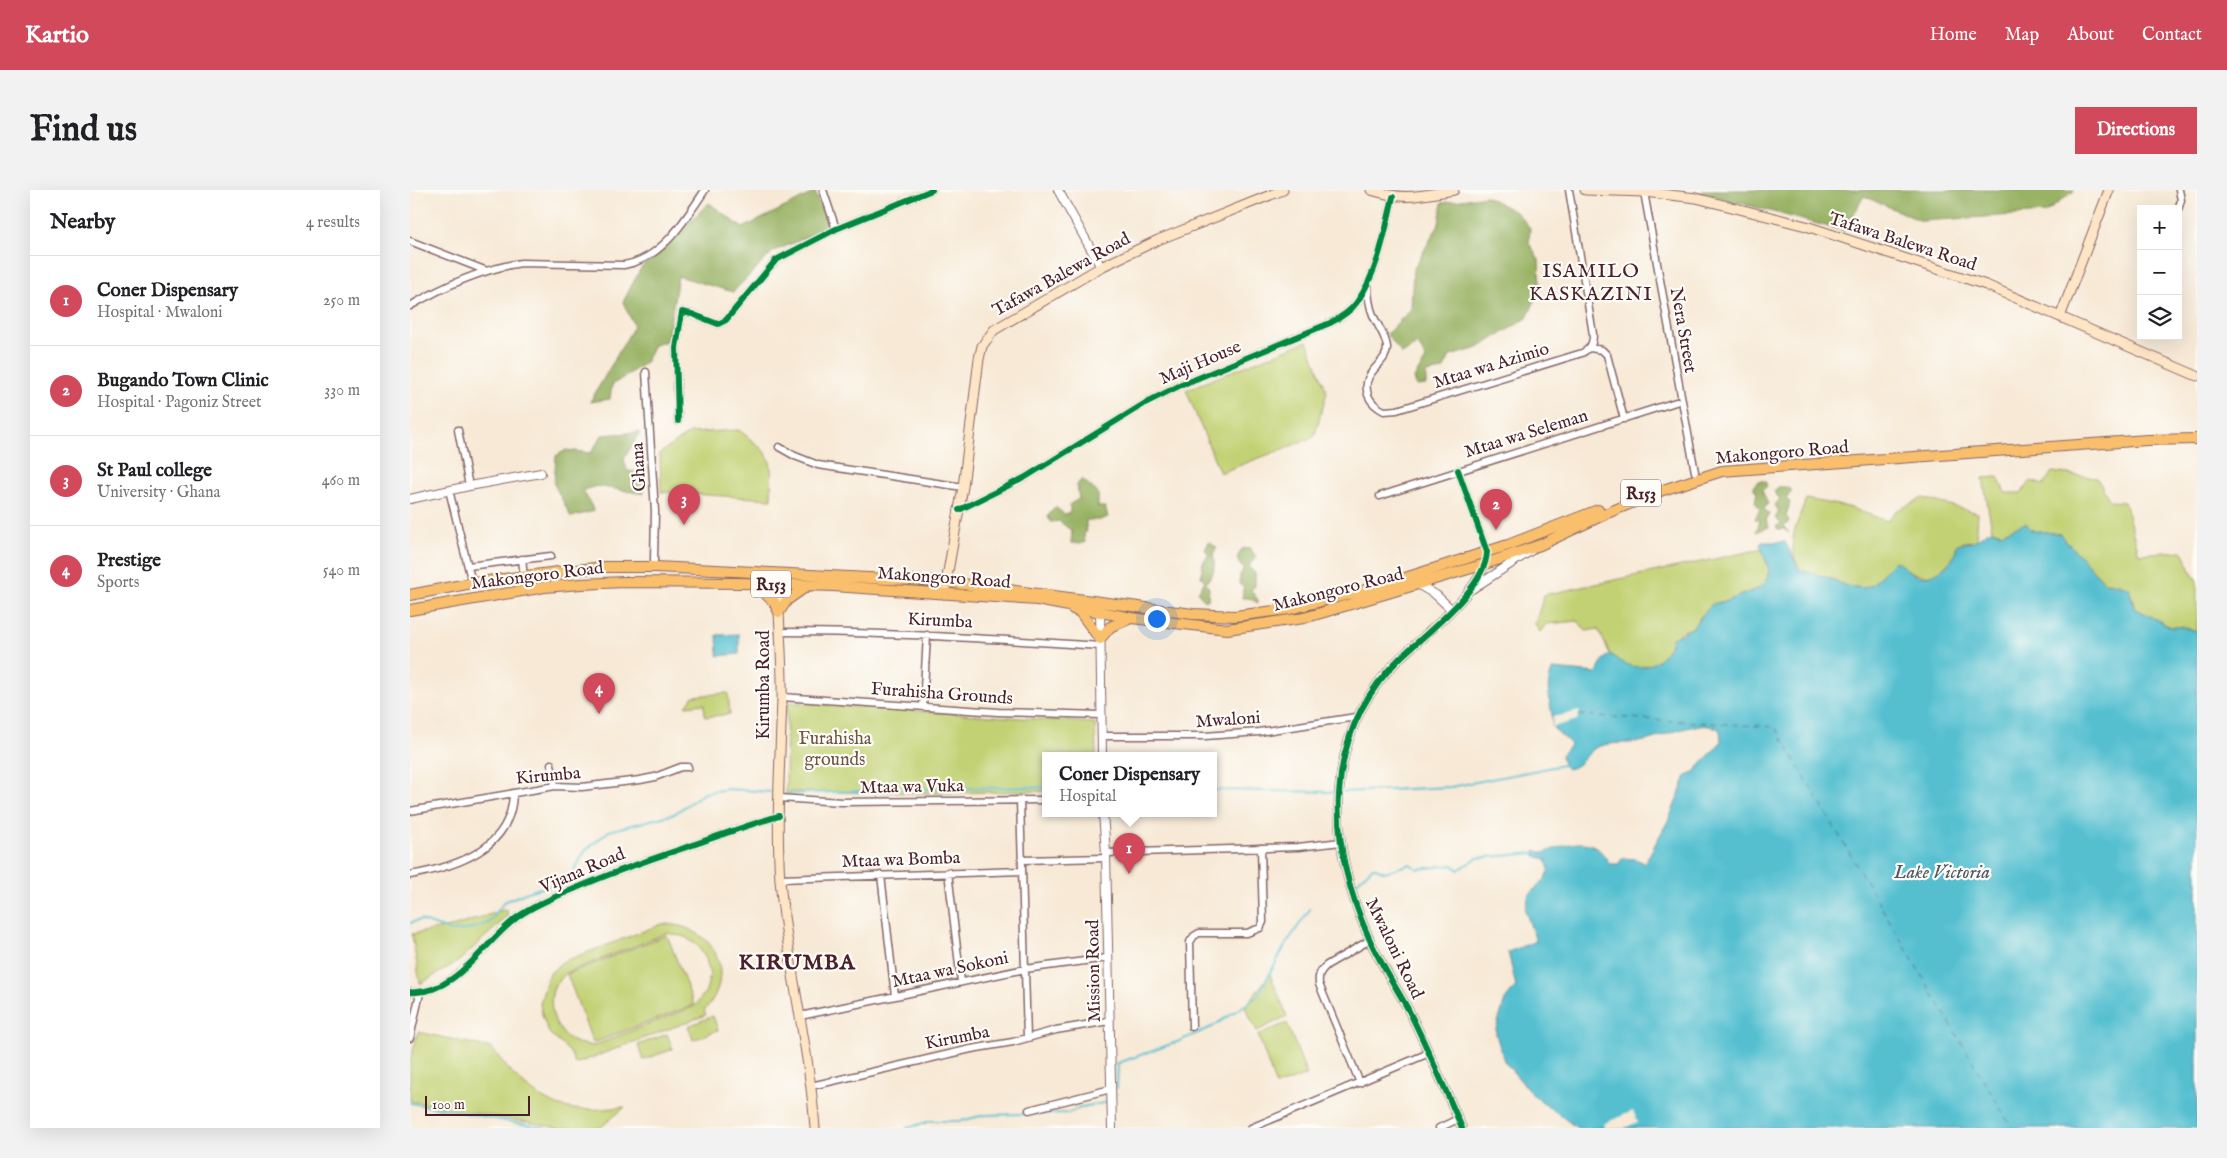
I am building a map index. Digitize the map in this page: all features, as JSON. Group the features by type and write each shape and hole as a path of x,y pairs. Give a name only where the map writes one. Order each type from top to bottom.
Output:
{"main road":[{"name":"Tafawa Balewa Road","path":"944,594 963,487 979,359 987,337 994,330 1101,267 1158,240 1283,190"},
{"path":"1371,190 1393,197 1411,198 1454,190"},
{"name":"Tafawa Balewa Road","path":"1585,190 1695,194 1806,226 1986,285 2197,376"},
{"path":"2060,317 2108,190"},
{"name":"Makongoro Road","path":"410,595 472,583 604,567 778,572 947,582 1100,606 1235,616 1335,599 1487,552 1695,472 1720,465 2197,432"},
{"name":"Makongoro Road","path":"410,610 538,589 581,584 625,582 778,584 1037,600 1067,606 1100,606 1132,618 1227,629 1304,618 1485,564 1540,545 1630,503 1692,479 1722,471 2147,440 2197,439"},
{"name":"Kirumba Road","path":"778,572 782,697 778,798 780,879 787,948 800,1016 815,1128"},
{"path":"755,584 774,602 779,612 787,600 808,586"},
{"path":"1067,606 1080,612 1100,642 1110,627 1132,618"}],"street":[{"path":"410,306 442,289 487,271 521,262 624,265 637,263 652,254 667,240 686,219 705,190"},
{"path":"823,190 836,229"},
{"path":"678,421 676,348 682,312 718,324 726,320 776,260 836,229 932,190"},
{"path":"1058,190 1101,267"},
{"path":"1569,190 1593,334 1593,342 1590,348 1602,350 1607,356 1624,419"},
{"path":"2179,190 2179,205"},
{"name":"Nera Street","path":"1644,192 1695,472"},
{"name":"Maji House","path":"959,510 1024,478 1147,402 1178,386 1344,316 1356,303 1368,283 1385,233 1393,197"},
{"path":"410,241 487,271"},
{"name":"Mtaa wa Azimio","path":"1368,283 1372,313 1386,341 1387,349 1384,357 1368,377 1366,387 1372,403 1384,411 1397,410 1582,353 1590,348"},
{"name":"Ghana","path":"646,372 655,511 654,561"},
{"name":"Mtaa wa Seleman","path":"1380,496 1682,400"},
{"path":"458,430 469,486"},
{"path":"779,447 818,465 963,487"},
{"path":"1458,470 1487,552"},
{"path":"410,499 541,473"},
{"path":"449,490 472,583"},
{"path":"1466,593 1540,545"},
{"name":"Mwaloni Road","path":"1462,1128 1429,1053 1370,940 1353,898 1341,842 1338,798 1345,749 1356,717 1378,681 1451,609 1479,577 1485,564 1487,552"},
{"path":"468,566 552,556"},
{"path":"522,559 524,577"},
{"path":"1419,585 1436,595 1451,609"},
{"path":"1100,606 1102,752"},
{"name":"Kirumba","path":"779,632 927,634 1100,642"},
{"path":"923,707 927,634"},
{"name":"Furahisha Grounds","path":"782,697 998,712 1101,714"},
{"name":"Mwaloni","path":"1102,736 1205,736 1259,732 1356,717"},
{"path":"551,764 555,786"},
{"name":"Kirumba","path":"410,811 555,786 582,787 606,785 655,777 688,767"},
{"path":"410,875 449,864 480,851 494,842 510,812 513,804 513,793"},
{"name":"Mtaa wa Vuka","path":"778,798 842,802 1042,800"},
{"path":"1020,800 1027,1038"},
{"name":"Vijana Road","path":"420,993 432,990 462,971 518,916 542,902 626,867 779,816"},
{"name":"Mission Road","path":"1103,817 1106,855 1112,1128"},
{"path":"1022,860 1341,842"},
{"path":"1192,1028 1190,942 1194,936 1200,933 1247,933 1260,928 1263,922 1261,848"},
{"name":"Mtaa wa Bomba","path":"780,879 1022,871"},
{"path":"948,872 961,982"},
{"path":"881,875 895,996"},
{"path":"1360,1083 1319,984 1318,977 1321,970 1327,965 1370,940"},
{"name":"Mtaa wa Sokoni","path":"800,1016 1025,969 1107,958"},
{"path":"410,992 420,993 410,1038"},
{"name":"Kirumba","path":"810,1086 971,1048 1109,1021"},
{"path":"1251,1128 1429,1053"},
{"path":"1029,1110 1111,1089"},
{"path":"1439,1128 1458,1119"}],"green space":[{"path":"1702,190 2075,190 2045,213 1921,221 1864,196 1844,231 1703,193"},
{"path":"815,192 829,228 774,251 733,292 678,276 667,341 654,345 645,363 612,385 610,399 590,402 634,326 623,302 641,268 709,203 743,228"},
{"path":"1486,196 1517,213 1530,228 1529,243 1539,260 1540,289 1527,318 1478,348 1450,356 1443,370 1426,373 1426,385 1416,386 1414,378 1426,359 1418,344 1402,354 1387,334 1411,309 1413,270 1439,224 1442,203"},
{"path":"1307,341 1327,392 1314,437 1220,473 1186,390"},
{"path":"739,430 759,446 768,458 771,465 771,499 661,492 660,453 690,433"},
{"path":"640,432 624,459 627,471 643,472 644,494 597,486 583,490 594,511 571,517 554,484 556,456 566,450 591,453 602,435"},
{"path":"2052,472 2097,478 2110,501 2124,502 2139,554 2182,551 2194,577 2197,578 2197,631 2183,627 2171,627 2134,608 2133,598 2119,583 2104,582 2060,534 2031,530 2026,523 2002,533 1992,530 1983,478 1998,477 2005,493 2021,493 2031,481 2043,485"},
{"path":"1082,479 1098,493 1098,507 1105,507 1108,517 1100,520 1086,520 1085,543 1071,543 1072,531 1059,521 1050,522 1048,516 1055,507 1064,514 1070,513 1070,504 1079,499 1077,485"},
{"path":"1758,481 1765,481 1767,486 1762,491 1768,503 1764,509 1769,514 1766,520 1769,527 1756,532 1760,521 1755,519 1760,509 1755,502 1757,492 1754,489 1754,485"},
{"path":"1778,487 1787,487 1792,491 1786,499 1790,502 1786,516 1789,521 1784,527 1789,533 1784,529 1778,529 1776,526 1781,524 1775,518 1779,512 1775,505 1780,499 1774,492"},
{"path":"1923,498 1978,513 1976,541 1962,542 1956,546 1956,554 1946,566 1935,573 1929,575 1916,574 1895,561 1872,585 1863,588 1846,586 1830,578 1800,570 1795,560 1792,543 1806,499 1848,507 1887,521 1896,511"},
{"path":"1209,542 1217,548 1213,554 1214,566 1212,574 1205,583 1209,588 1208,600 1204,600 1198,592 1205,581 1201,577 1203,562 1209,554 1205,550"},
{"path":"1250,548 1256,557 1248,567 1255,573 1255,586 1251,590 1258,603 1249,598 1242,598 1244,587 1239,584 1240,575 1244,568 1240,565 1237,558 1242,549"},
{"path":"1762,549 1769,570 1766,583 1757,589 1727,601 1719,602 1701,616 1692,628 1680,632 1657,663 1637,668 1624,665 1610,654 1598,629 1586,631 1578,621 1546,624 1540,632 1535,624 1544,595"},
{"path":"728,693 730,714 705,717 704,704 686,706 693,696"},
{"name":"Furahisha grounds","path":"787,702 1095,723 1096,752 1042,752 1042,791 942,793 786,792"},
{"path":"506,909 508,916 459,961 420,984 412,934 455,926"},
{"path":"662,924 680,926 695,932 707,941 715,953 720,966 719,981 714,996 704,1011 706,1015 575,1064 570,1052 549,1033 540,1004 548,975 562,962","holes":["667,933 685,937 698,946 706,959 710,975 706,991 695,1006 593,1046 577,1043 563,1034 554,1019 551,1002 555,985 566,973"]},
{"path":"667,935 694,1005 593,1043 567,974"},
{"path":"1270,974 1287,1016 1257,1031 1245,1007"},
{"path":"713,1016 718,1030 693,1040 688,1026"},
{"path":"1287,1023 1307,1075 1276,1086 1258,1035"},
{"path":"418,1032 492,1048 508,1069 527,1087 538,1095 561,1106 586,1110 625,1107 600,1128 560,1128 410,1101 410,1062"},
{"path":"667,1034 673,1049 643,1060 638,1045"}],"water":[{"name":"Lake Victoria","path":"2026,523 2031,530 2060,534 2104,582 2129,587 2134,608 2171,627 2183,627 2197,631 2197,1128 1577,1128 1532,1094 1504,1061 1496,1029 1505,1000 1516,986 1508,952 1536,941 1525,910 1529,895 1545,879 1549,870 1546,859 1535,856 1535,850 1543,853 1575,843 1581,843 1596,847 1610,864 1619,864 1622,858 1635,859 1645,863 1670,817 1686,776 1695,771 1721,742 1720,730 1712,726 1692,727 1639,742 1600,746 1591,751 1573,768 1567,769 1563,765 1561,755 1571,744 1552,727 1548,684 1553,669 1597,673 1603,660 1610,654 1635,667 1650,665 1664,654 1671,645 1671,639 1692,628 1712,604 1727,601 1757,589 1766,583 1769,570 1760,544 1762,542 1785,542 1800,570 1830,578 1846,586 1863,588 1872,585 1895,561 1918,576 1929,576 1949,564 1956,554 1957,544 1973,542 1992,530 2001,533"},
{"path":"739,634 739,654 718,656 717,635"}],"pier":[{"path":"1580,711 1577,720 1552,727 1553,717"},
{"path":"1633,1111 1638,1122 1624,1128 1605,1128 1603,1124"}],"waterway":[{"path":"1343,792 1451,787 1563,765"},
{"path":"785,794 905,789 1042,787"},
{"path":"410,923 420,920 452,931 467,930 489,923 504,902 530,891 568,881 585,851 609,831 674,814 704,793 727,789 771,792"},
{"path":"1217,790 1338,792"},
{"path":"1357,882 1373,867 1385,872 1410,864 1418,869 1453,865 1458,870 1477,858 1534,853"},
{"path":"1117,1088 1118,1063 1212,1027 1257,997 1286,944 1310,909"},
{"path":"907,1128 931,1121 960,1121 985,1115 1068,1113 1082,1107 1109,1102"},
{"path":"410,1103 544,1128"}],"ferry route":[{"path":"1579,715 1775,727 2012,1128"}],"cycle path":[{"path":"678,421 676,348 682,312 718,324 726,320 776,260 836,229 932,190"},
{"path":"959,510 1024,478 1147,402 1179,386 1330,323 1345,314 1357,302 1376,265 1393,197"},
{"path":"1458,470 1487,552 1484,566 1466,595 1400,658 1374,688 1356,721 1344,756 1339,792 1340,828 1345,865 1355,902 1373,947 1409,1011 1462,1128"},
{"path":"410,992 427,991 442,985 456,976 507,926 525,912 546,901 641,863 742,827 779,816"}],"place":[{"name":"St Paul college","path":"684,525"},
{"name":"Bugando Town Clinic","path":"1496,530"},
{"name":"Prestige","path":"599,714"},
{"name":"Coner Dispensary","path":"1129,874"}],"district":[{"name":"ISAMILO KASKAZINI","path":"1591,282"},
{"name":"KIRUMBA","path":"797,961"}]}
